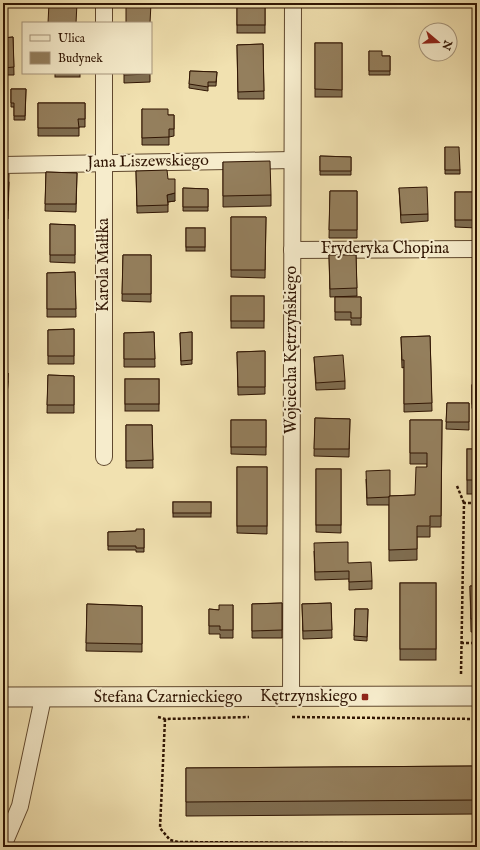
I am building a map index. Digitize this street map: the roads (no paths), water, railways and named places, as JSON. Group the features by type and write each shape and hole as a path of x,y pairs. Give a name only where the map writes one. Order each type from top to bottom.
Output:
{"street":[{"path":"104,3 104,22"},
{"name":"Wojciecha Kętrzyńskiego","path":"291,698 293,3"},
{"name":"Karola Małłka","path":"104,74 104,458"},
{"name":"Jana Liszewskiego","path":"3,164 292,160"},
{"name":"Fryderyka Chopina","path":"292,250 477,250"},
{"name":"Stefana Czarnieckiego","path":"3,697 291,698 477,696"},
{"path":"3,846 20,806 42,698"}],"place":[{"name":"Kętrzynskiego","path":"365,697"}]}
